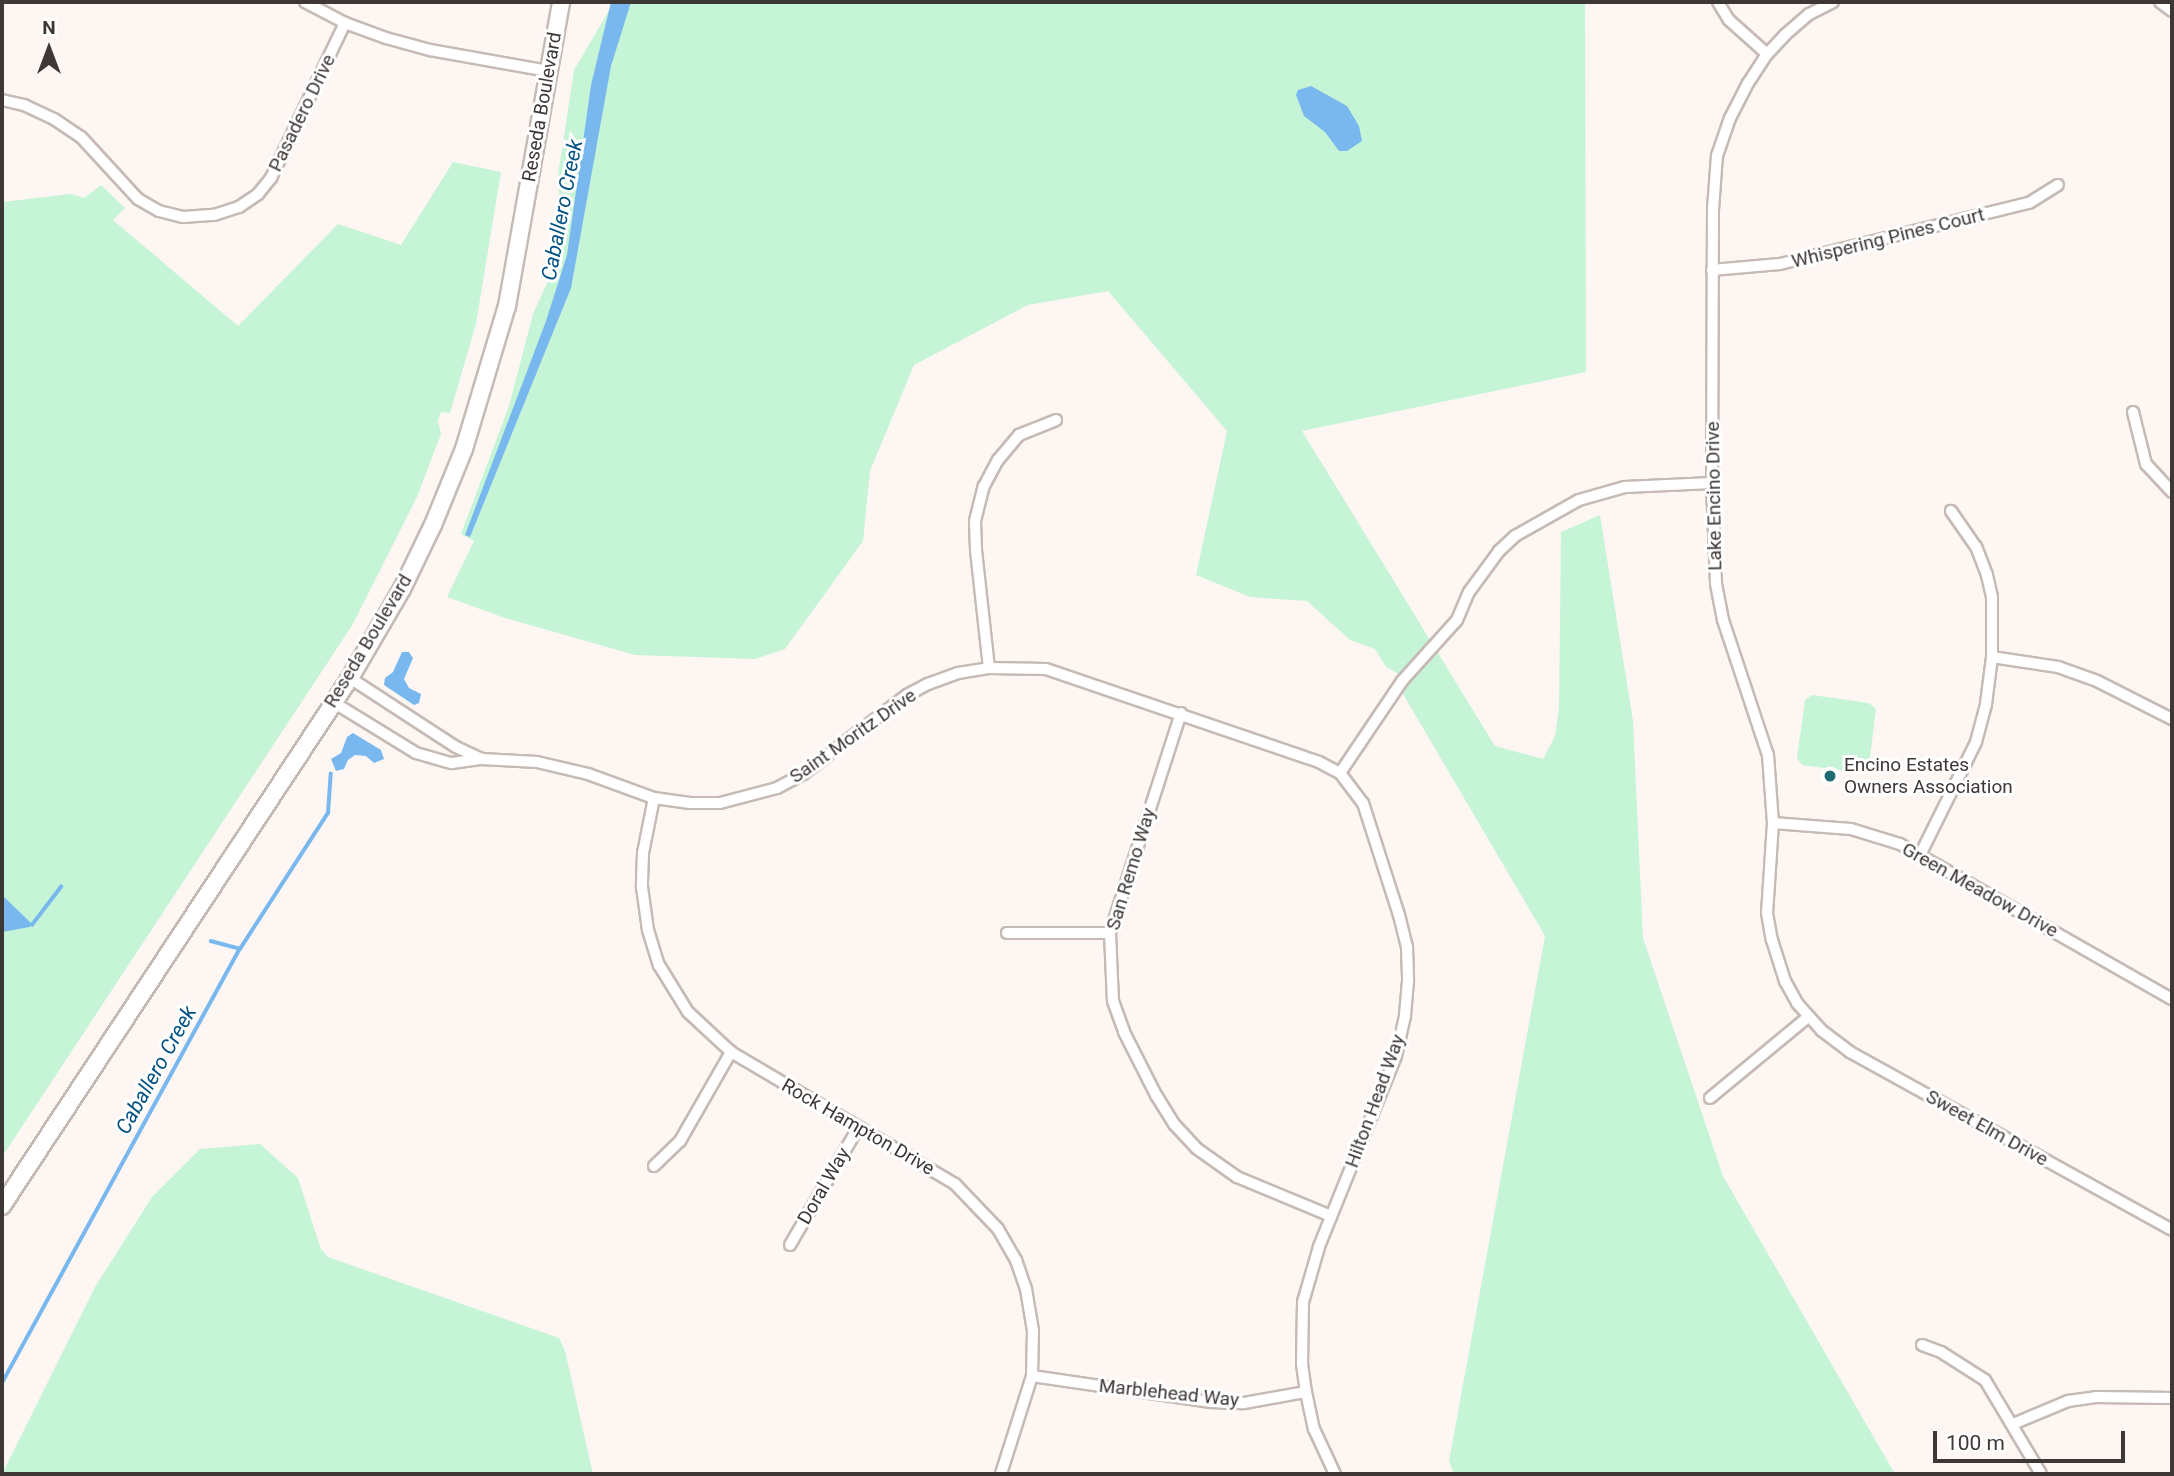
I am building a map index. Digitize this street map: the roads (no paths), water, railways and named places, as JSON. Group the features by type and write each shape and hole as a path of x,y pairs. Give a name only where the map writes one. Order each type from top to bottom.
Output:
{"main road":[{"name":"Reseda Boulevard","path":"2,1206 350,678 402,589 464,449 507,306 561,2"}],"street":[{"path":"305,2 345,23 430,50 548,71"},
{"path":"1718,2 1730,20 1767,54"},
{"name":"Lake Encino Drive","path":"1808,1017 1785,981 1772,940 1767,902 1773,823 1768,755 1723,620 1716,584 1712,482 1712,270 1717,155 1730,118 1767,54 1809,14 1833,2"},
{"path":"2160,2 2172,11"},
{"name":"Pasadero Drive","path":"2,100 23,105 54,119 81,137 138,199 159,211 183,217 214,215 239,206 258,194 271,178 345,23"},
{"name":"Whispering Pines Court","path":"1712,270 1780,264 2029,203 2058,185"},
{"path":"2133,412 2146,464 2172,492"},
{"path":"989,668 975,521 984,486 998,460 1019,435 1056,420"},
{"path":"1340,773 1402,681 1457,620 1469,592 1499,551 1534,524 1579,500 1625,487 1712,482"},
{"path":"1920,855 1976,742 1986,704 1992,657 1992,597 1987,575 1976,547 1951,512"},
{"path":"1992,657 2058,667 2096,681 2172,719"},
{"name":"Saint Moritz Drive","path":"333,702 416,753 452,762 482,759 537,762 588,774 654,798 690,803 720,803 778,789 803,774 907,695 958,673 989,668 1046,669 1181,713"},
{"name":"Saint Moritz Drive","path":"350,678 456,747 482,759"},
{"name":"Hilton Head Way","path":"1181,713 1319,762 1340,773 1363,803 1407,948 1405,1016 1396,1056 1315,1258 1303,1303 1301,1342 1306,1392 1314,1429 1335,1474"},
{"name":"San Remo Way","path":"1181,713 1110,933 1113,1001 1139,1064 1174,1124 1196,1148 1237,1177 1331,1216"},
{"name":"Rock Hampton Drive","path":"654,798 643,853 642,887 648,930 659,965 673,991 700,1025 731,1052 955,1184 998,1229 1016,1260 1026,1289 1033,1331 1031,1376 1001,1474"},
{"name":"Green Meadow Drive","path":"1773,823 1851,830 1888,840 1920,855 2172,999"},
{"path":"1007,933 1110,933"},
{"path":"1710,1098 1808,1017"},
{"name":"Sweet Elm Drive","path":"1808,1017 1850,1052 2172,1230"},
{"path":"654,1166 680,1141 731,1052"},
{"name":"Doral Way","path":"790,1245 858,1128"},
{"path":"1922,1345 1953,1359 1985,1380 2041,1474"},
{"name":"Marblehead Way","path":"1031,1376 1211,1402 1244,1403 1306,1392"},
{"path":"2013,1424 2068,1401 2096,1397 2172,1398"}],"water":[{"path":"611,2 631,2 611,66 571,288 470,537 465,535 546,321 567,255 591,85"},
{"path":"1311,86 1347,106 1359,126 1362,141 1347,151 1339,151 1325,132 1304,116 1296,95 1298,90"},
{"path":"402,652 409,652 413,658 404,679 409,688 421,694 419,703 414,705 384,685 385,678 393,672"},
{"path":"353,733 381,750 384,759 374,763 366,756 355,755 348,760 344,769 336,771 331,759 341,753 347,737"},
{"path":"2,895 31,923 30,927 2,932"}],"waterway":[{"name":"Caballero Creek","path":"2,1383 240,949 328,813 331,774"},
{"path":"32,925 61,887"},
{"path":"211,941 240,949"}],"place":[{"name":"Encino Estates Owners Association","path":"1830,776"}]}
